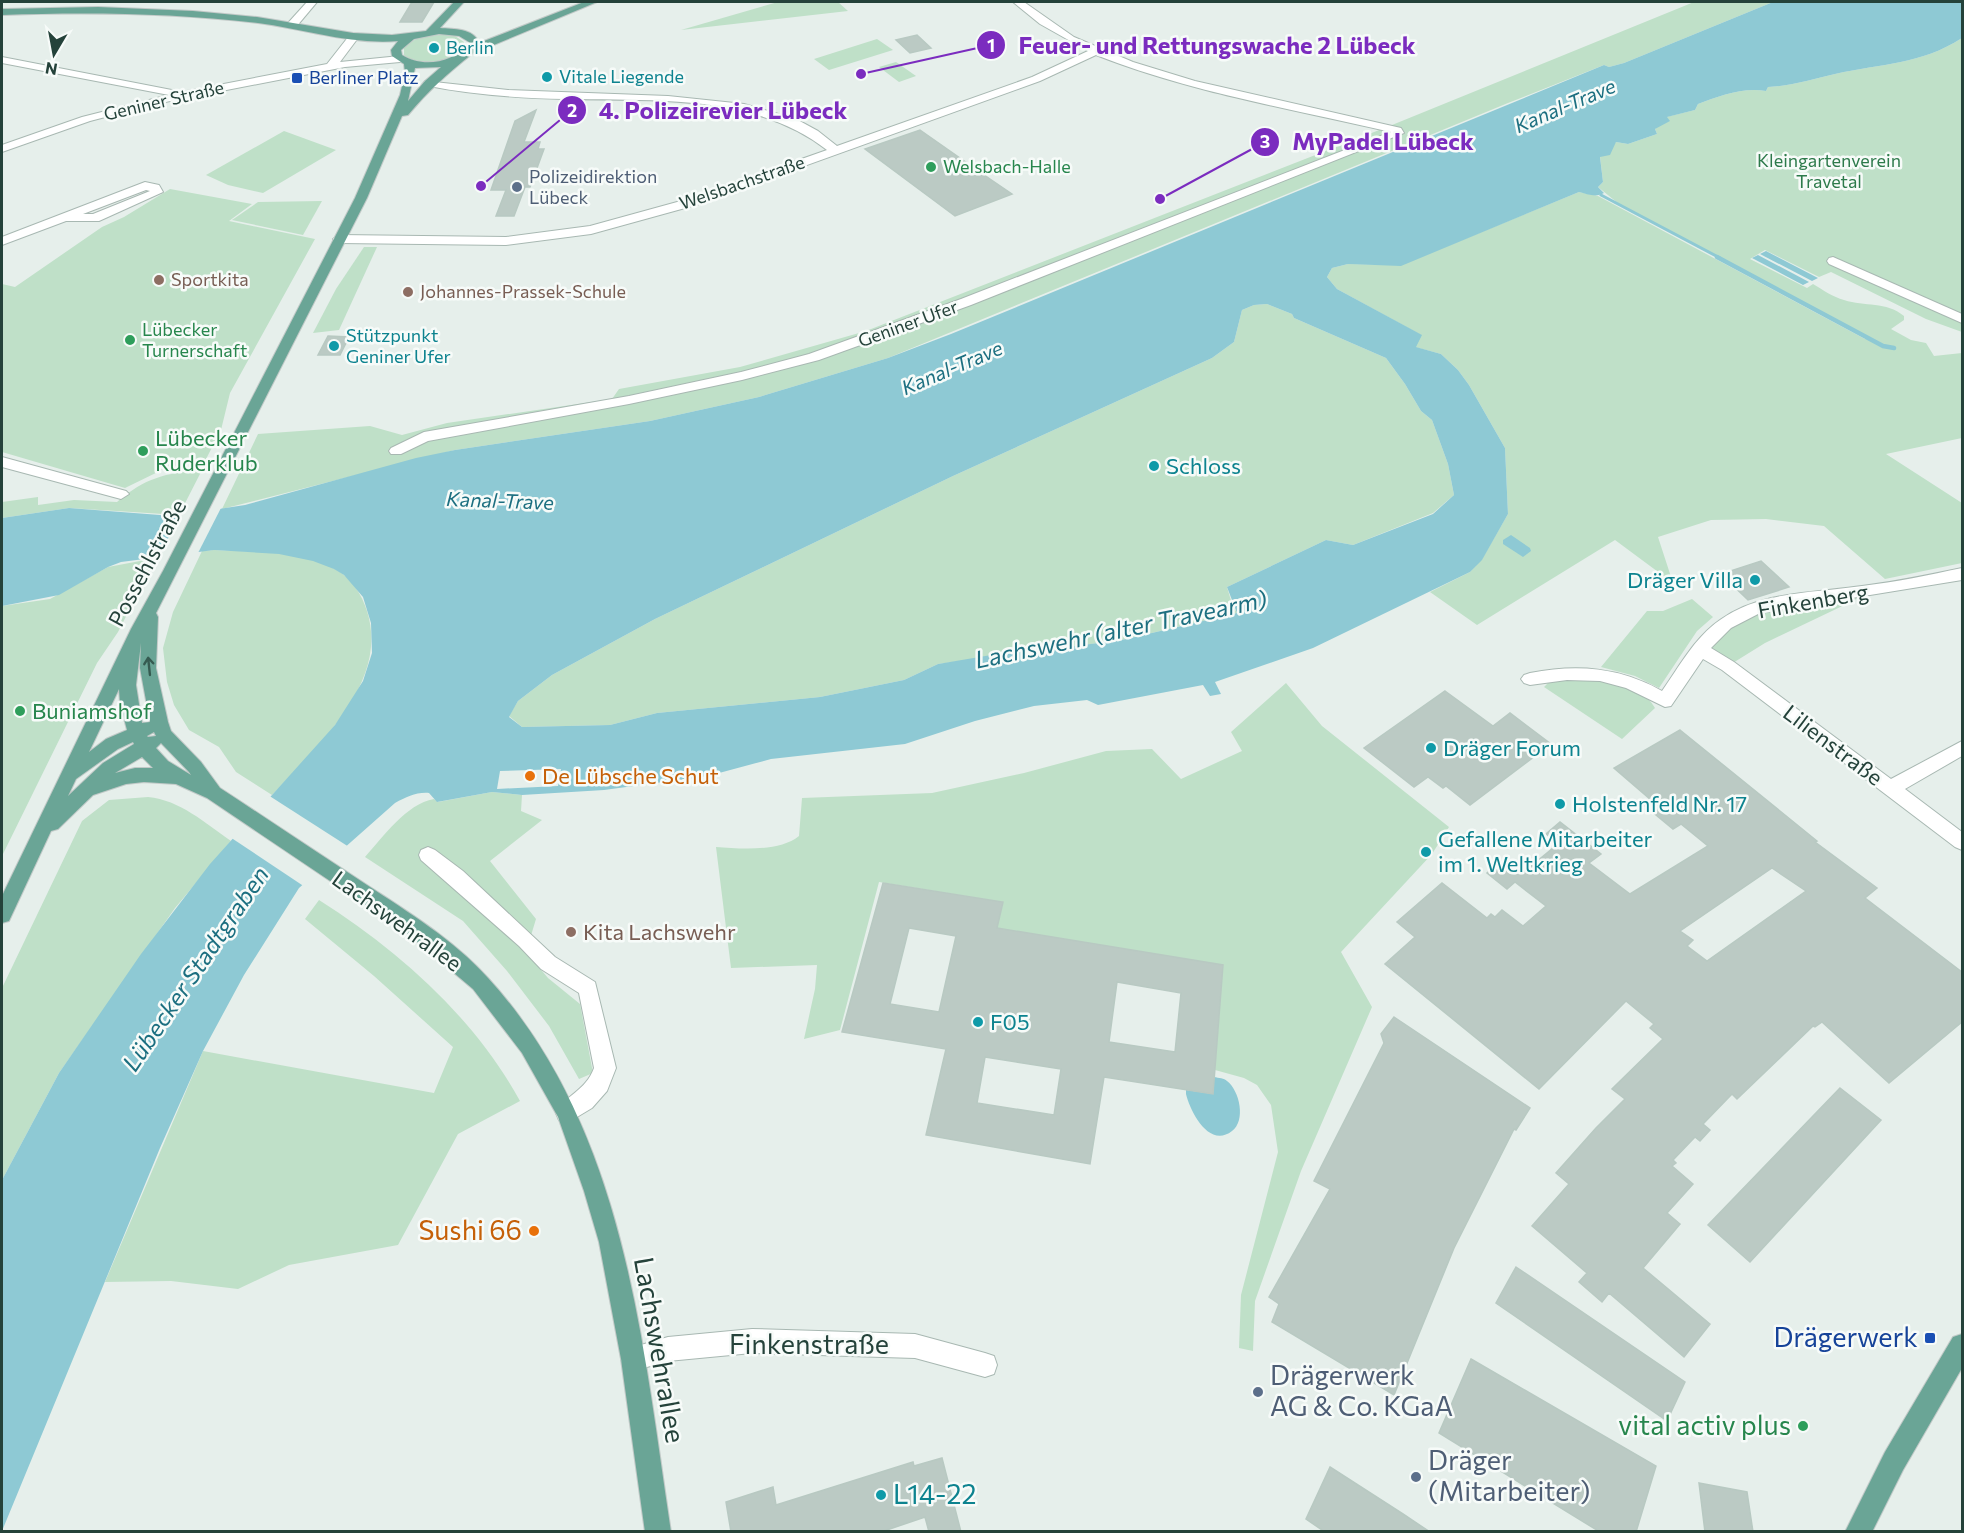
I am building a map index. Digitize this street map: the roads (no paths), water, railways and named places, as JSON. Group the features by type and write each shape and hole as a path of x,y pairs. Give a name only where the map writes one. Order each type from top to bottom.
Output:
{"main road":[{"path":"2,4 7,2"},
{"path":"2,11 25,2"},
{"path":"57,2 83,10"},
{"path":"2,11 128,11 210,16 292,25 339,34 433,64 458,59 470,51 525,27 592,2"},
{"path":"456,32 458,3"},
{"path":"430,32 458,3"},
{"path":"2,17 128,11"},
{"path":"339,34 387,38 411,37 430,32 456,32 471,37 525,27"},
{"path":"398,54 411,37"},
{"path":"470,51 474,46 471,37"},
{"name":"Possehlstraße","path":"44,830 131,646 214,487 385,144 405,95 410,74 398,54"},
{"name":"Possehlstraße","path":"385,144 411,103 429,83 458,59"},
{"path":"150,610 148,668 162,728"},
{"path":"131,646 127,692 140,740"},
{"name":"Possehlstraße","path":"44,830 140,740 162,728"},
{"name":"Lachswehrallee","path":"162,728 195,767 213,793"},
{"name":"Possehlstraße","path":"66,780 112,744 140,740"},
{"name":"Lachswehrallee","path":"140,740 177,777 213,793 410,924 480,983 529,1046 567,1113 595,1191 610,1242 633,1359 658,1532"},
{"name":"Possehlstraße","path":"81,794 125,775 147,773 177,777"},
{"path":"2,915 44,830"},
{"path":"1858,1532 1894,1461 1962,1346"}],"street":[{"path":"292,25 312,2"},
{"path":"1018,2 1041,22 1094,52"},
{"path":"331,66 353,38"},
{"name":"Geniner Ufer","path":"396,451 424,437 652,395 742,376 814,357 966,302 1398,133 1397,130 1209,88 1147,71 1094,52"},
{"name":"Welsbachstraße","path":"339,239 506,241 591,230 692,202 1036,79 1094,52"},
{"name":"Geniner Straße","path":"2,149 86,119 185,94 398,54"},
{"path":"2,60 185,94"},
{"path":"429,83 510,92 702,101 756,108 794,122 820,136 835,150"},
{"path":"2,241 146,186 155,188 157,192 95,218 65,217"},
{"path":"1833,261 1962,319"},
{"path":"2,462 121,494"},
{"name":"Finkenberg","path":"1530,679 1559,673 1619,677 1646,689 1665,701 1701,650 1724,625 1746,612 1787,602 1862,593 1962,574"},
{"name":"Lilienstraße","path":"1701,650 1728,666 1962,842"},
{"path":"1891,788 1962,748"},
{"path":"428,855 473,892 548,963 588,988 605,1068 599,1084 584,1101 567,1113"},
{"name":"Finkenstraße","path":"633,1359 668,1349 752,1341 915,1346 985,1365"}],"water":[{"path":"1773,2 1962,2 1962,38 1946,47 1901,62 1853,70 1794,84 1768,87 1766,91 1749,90 1723,95 1698,104 1695,110 1667,117 1670,121 1655,129 1657,134 1628,144 1616,142 1610,155 1600,157 1603,182 1598,187 1604,193 1592,195 1579,192 1401,266 1348,264 1332,268 1327,277 1337,289 1422,335 1416,347 1441,354 1458,370 1505,448 1508,514 1482,560 1470,572 1313,648 1215,682 1221,694 1210,696 1203,685 1098,705 1087,700 1034,706 975,721 905,744 771,759 708,776 604,790 522,795 492,792 437,802 429,793 420,793 395,803 299,888 244,975 203,1051 160,1148 2,1531 2,1180 59,1073 141,954 210,864 335,725 363,681 372,653 371,623 363,597 344,575 313,561 279,554 214,550 121,562 59,595 2,606 2,518 69,508 173,516 245,505 416,458 455,450 650,421 759,397 888,358 951,334 1604,65 1609,67 1624,63","holes":["1267,304 1292,314 1294,318 1386,358 1421,411 1432,420 1448,464 1454,495 1433,514 1353,545 1326,540 1227,587 1237,613 1122,640 1059,648 1057,644 938,664 904,680 820,697 657,713 610,725 522,727 509,717 518,701 552,675 655,619 953,476 1212,358 1234,342 1242,310 1254,305"]},
{"path":"1766,251 1818,278 1812,281 1760,254"},
{"path":"1758,255 1809,282 1803,285 1752,258"},
{"path":"1511,535 1531,551 1523,557 1503,544 1503,540"},
{"path":"1214,1077 1224,1079 1232,1086 1240,1106 1236,1126 1224,1135 1208,1132 1202,1126 1186,1094 1186,1090 1213,1094"}],"waterway":[{"path":"1601,195 1720,258"},
{"path":"1717,257 1883,346 1894,348"}],"place":[{"name":"Berlin","path":"434,48"},
{"name":"Feuer- und Rettungswache 2 Lübeck","path":"861,74"},
{"name":"Vitale Liegende","path":"547,77"},
{"name":"Berliner Platz","path":"297,78"},
{"name":"Welsbach-Halle","path":"931,167"},
{"name":"4. Polizeirevier Lübeck","path":"481,186"},
{"name":"Polizeidirektion Lübeck","path":"517,187"},
{"name":"MyPadel Lübeck","path":"1160,199"},
{"name":"Sportkita","path":"159,280"},
{"name":"Johannes-Prassek-Schule","path":"408,292"},
{"name":"Lübecker Turnerschaft","path":"130,340"},
{"name":"Stützpunkt Geniner Ufer","path":"334,346"},
{"name":"Lübecker Ruderklub","path":"143,451"},
{"name":"Schloss","path":"1154,466"},
{"name":"Dräger Villa","path":"1755,580"},
{"name":"Buniamshof","path":"20,711"},
{"name":"Dräger Forum","path":"1431,748"},
{"name":"De Lübsche Schut","path":"530,776"},
{"name":"Holstenfeld Nr. 17","path":"1560,804"},
{"name":"Gefallene Mitarbeiter im 1. Weltkrieg","path":"1426,852"},
{"name":"Kita Lachswehr","path":"571,932"},
{"name":"F05","path":"978,1022"},
{"name":"Sushi 66","path":"534,1231"},
{"name":"Drägerwerk","path":"1930,1338"},
{"name":"Drägerwerk AG & Co. KGaA","path":"1258,1392"},
{"name":"vital activ plus","path":"1803,1426"},
{"name":"Dräger (Mitarbeiter)","path":"1416,1477"},
{"name":"L14-22","path":"881,1495"}],"water label":[{"name":"Kanal-Trave","path":"1565,106"},
{"name":"Kanal-Trave","path":"952,368"},
{"name":"Kanal-Trave","path":"500,501"},
{"name":"Lachswehr (alter Travearm)","path":"1121,630"},
{"name":"Lübecker Stadtgraben","path":"196,969"}],"park label":[{"name":"Kleingartenverein Travetal","path":"1829,171"}]}
